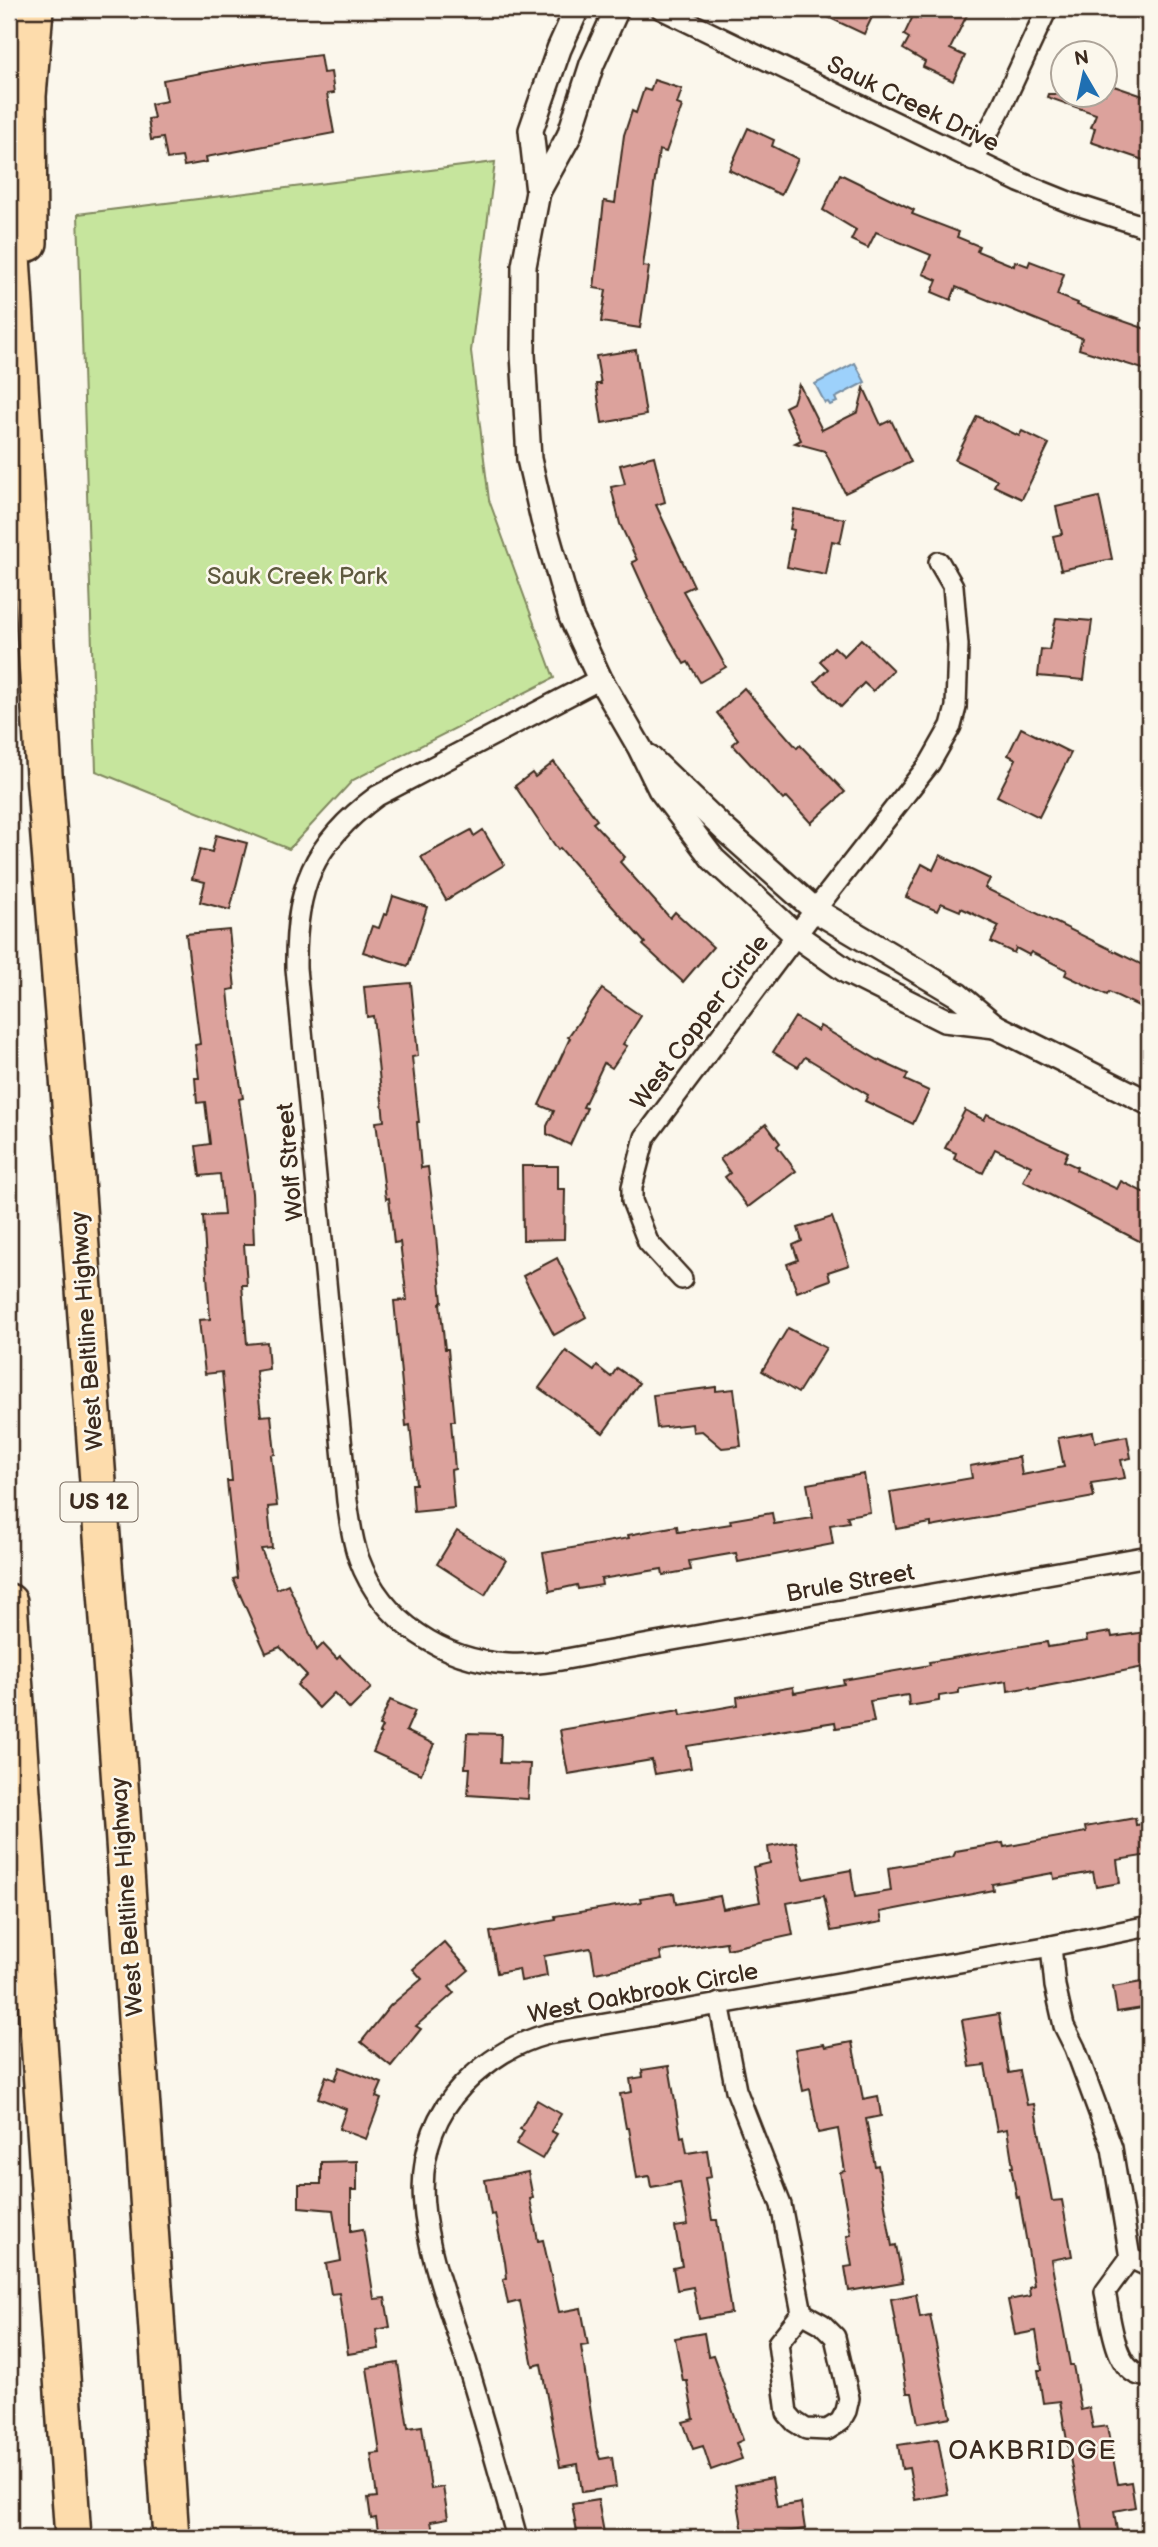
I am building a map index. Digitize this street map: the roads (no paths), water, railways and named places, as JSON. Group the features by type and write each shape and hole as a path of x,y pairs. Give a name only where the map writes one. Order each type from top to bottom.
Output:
{"highway":[{"path":"25,467 29,282 28,96 35,9"},
{"name":"West Beltline Highway","path":"9,208 44,774 117,1743 171,2538"},
{"path":"9,1602 73,2538"}],"street":[{"path":"577,9 559,48 531,130 538,192 524,266 523,354 529,458 543,520 571,617 600,679 660,789 713,859 797,936 848,972 944,1020 995,1026"},
{"path":"538,192 569,136 592,64 617,9"},
{"name":"Sauk Creek Drive","path":"661,9 973,161 1071,203 1149,228"},
{"path":"973,161 1047,9"},
{"name":"West Copper Circle","path":"682,1279 648,1242 632,1200 632,1187 645,1136 815,910 930,763 951,726 956,707 958,645 953,586 939,562"},
{"name":"Wolf Street","path":"559,1659 508,1664 452,1653 424,1639 397,1618 376,1592 359,1560 347,1502 296,968 296,938 300,899 308,876 334,833 351,815 377,796 600,679"},
{"path":"640,748 726,831 815,910 958,995 995,1026 1149,1103"},
{"name":"Brule Street","path":"559,1659 1149,1556"},
{"name":"West Oakbrook Circle","path":"517,2538 424,2217 424,2160 430,2140 439,2119 457,2092 475,2074 497,2056 523,2041 548,2034 1051,1946 1149,1926"},
{"path":"1051,1946 1055,1986 1064,2026 1075,2048 1112,2148 1130,2258 1105,2292 1119,2358 1128,2369 1141,2376 1149,2376"},
{"path":"719,2003 736,2090 781,2204 802,2313 778,2343 787,2413 794,2422 806,2429 827,2430 840,2422 849,2398 835,2337 822,2324 802,2313"},
{"path":"1130,2258 1149,2267"}],"water":[{"path":"855,363 865,382 835,398 837,402 830,405 825,403 815,384"}],"district":[{"name":"OAKBRIDGE","path":"1033,2451"}],"park label":[{"name":"Sauk Creek Park","path":"297,576"}]}
